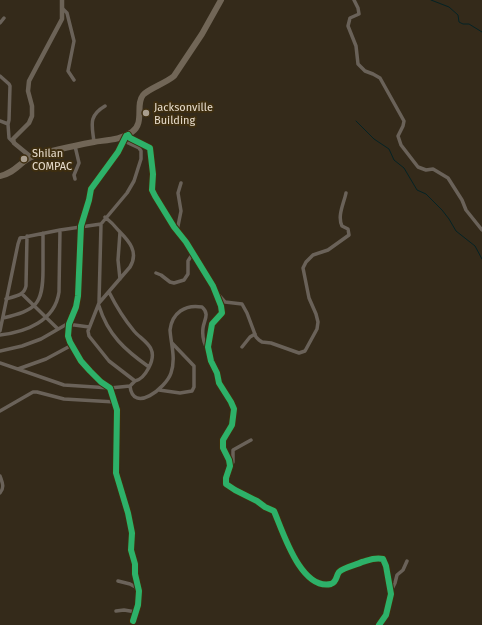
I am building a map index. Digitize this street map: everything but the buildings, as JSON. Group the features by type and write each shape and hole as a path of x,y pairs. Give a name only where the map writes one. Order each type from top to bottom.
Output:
{"highway":[{"path":"0,176 12,172 32,157 54,150 126,137 135,130 138,125 142,96 174,76 202,34 221,0"}],"street":[{"path":"14,143 13,137 29,123 32,116 32,106 28,91 29,81 62,19 62,0"},
{"path":"354,0 359,14 350,18 348,26 356,46 358,64 365,71 378,76 404,121 398,136 401,145 418,167 426,170 433,170 448,178 462,200 466,210 482,230"},
{"path":"62,8 67,13 74,41 68,71 74,80"},
{"path":"0,23 4,18"},
{"path":"0,76 10,86 10,120 8,124 9,138 32,157"},
{"path":"94,142 92,120 95,114 104,106"},
{"path":"0,121 8,124"},
{"path":"126,137 139,148 141,154 140,166 131,187 101,224 99,304 114,336 124,348 149,367"},
{"path":"126,137 118,152 92,187 81,226 78,296 76,307 69,324 68,336 81,361 101,382 110,388 118,410 116,473 128,513 132,533 130,550 135,564 135,574 139,589 138,606 133,621"},
{"path":"126,137 150,148 153,174 153,193 193,253 216,292 221,306 222,313 212,324 208,344 212,364 217,373 221,386 232,402 234,409 232,425 223,444 223,448 229,460 230,468"},
{"path":"75,146 79,163 74,175 75,179"},
{"path":"177,231 181,210 178,193 181,183"},
{"path":"216,292 226,302 242,304 255,334 262,342 271,343 299,353 306,350 317,329 318,322 306,288 306,278 303,268 306,262 313,255 328,250 349,235 349,232 342,226 340,220 346,193"},
{"path":"106,217 130,242 134,254 132,264 99,304 89,327 89,335 115,367 135,381"},
{"path":"0,331 20,238 81,226 101,224"},
{"path":"0,335 28,328 41,322 53,310 58,299 60,274 60,230"},
{"path":"120,232 118,260 120,279"},
{"path":"3,318 26,311 34,306 40,299 43,287 43,233"},
{"path":"6,299 22,294 26,286 27,236"},
{"path":"156,274 161,275 170,282 174,283 184,280 188,274 188,261 193,253"},
{"path":"0,364 61,385 110,388 130,386 141,378 149,367 152,356 151,349 128,324 109,292"},
{"path":"22,294 58,329"},
{"path":"130,386 132,394 137,398 150,396 165,385 171,374 174,354 171,325 176,314 187,307 202,307 206,311 203,331 205,343 209,352"},
{"path":"0,351 33,342 69,324 89,327"},
{"path":"242,347 250,337 255,334"},
{"path":"159,390 182,393 192,391 194,387 194,364 172,342"},
{"path":"18,370 46,360 72,345"},
{"path":"0,411 33,392 64,399 115,402"},
{"path":"251,440 233,450 233,462 226,478 227,484 274,511 294,557 311,580 320,584 332,584 335,582 342,570 369,559 379,558 385,562 390,601 386,615 378,625"},
{"path":"0,476 3,486 0,493"},
{"path":"390,592 397,575 403,570 407,561"},
{"path":"118,581 130,584 139,589"},
{"path":"116,611 127,610 136,612"}],"waterway":[{"path":"431,0 449,7 458,15 459,22 469,24 482,32"},
{"path":"356,121 374,139 389,149 394,160 404,168 417,190 426,194 442,210 456,231 475,246 482,259"}],"cycle path":[{"path":"128,135 130,138 150,148 153,174 152,190 174,227 186,242 213,286 221,306 222,313 212,324 208,347 211,361 217,373 219,383 234,409 232,425 223,440 223,448 229,460 230,466 226,478 226,484 274,511 288,545 302,570 320,584 333,583 339,572 347,567 372,559 383,559 386,566 391,594 386,615 379,625"},
{"path":"126,136 118,152 91,189 81,226 78,296 76,307 69,324 68,336 81,361 101,382 110,388 117,410 116,473 128,513 132,533 131,550 135,564 135,574 139,591 138,605 133,621"}],"place":[{"name":"Jacksonville Building","path":"146,113"},
{"name":"Shilan COMPAC","path":"24,159"}]}
